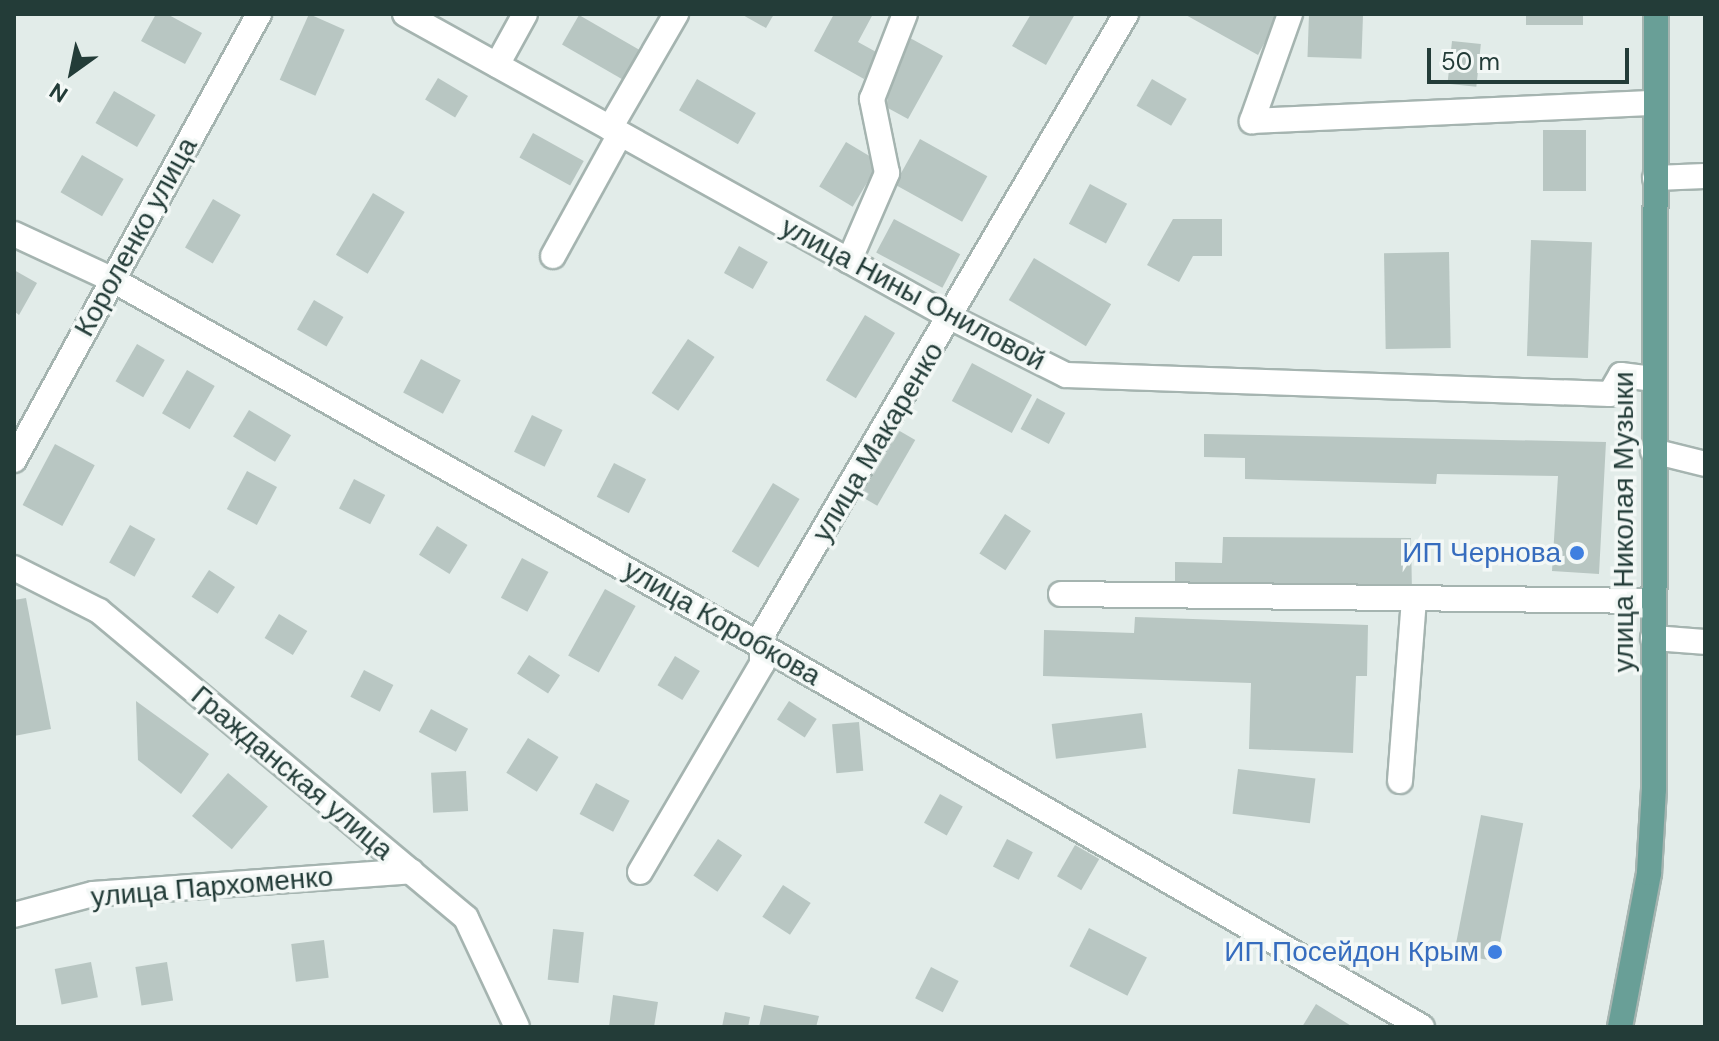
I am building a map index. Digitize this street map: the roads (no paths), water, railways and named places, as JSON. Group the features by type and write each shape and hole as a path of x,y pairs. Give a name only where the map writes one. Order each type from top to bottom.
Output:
{"main road":[{"name":"улица Николая Музыки","path":"1620,1027 1649,873 1654,601 1656,14"}],"street":[{"name":"Короленко улица","path":"14,460 259,14"},
{"name":"улица Нины Ониловой","path":"405,14 952,318 1066,375 1610,394 1621,375 1653,379"},
{"path":"497,65 525,14"},
{"path":"553,256 676,14"},
{"path":"849,261 887,173 872,99 905,14"},
{"name":"улица Макаренко","path":"640,872 762,664 762,635 952,318 1126,14"},
{"path":"1290,14 1252,121 1655,103"},
{"path":"1655,178 1705,176"},
{"name":"улица Коробкова","path":"14,234 113,280 762,646 1422,1027"},
{"path":"1653,451 1705,464"},
{"name":"Гражданская улица","path":"14,568 99,611 299,783 466,918 517,1027"},
{"path":"1061,594 1654,601"},
{"path":"1400,781 1414,599"},
{"path":"1653,638 1705,642"},
{"name":"улица Пархоменко","path":"14,915 93,894 411,871"}],"place":[{"name":"ИП Чернова","path":"1577,553"},
{"name":"ИП Посейдон Крым","path":"1495,952"}]}
